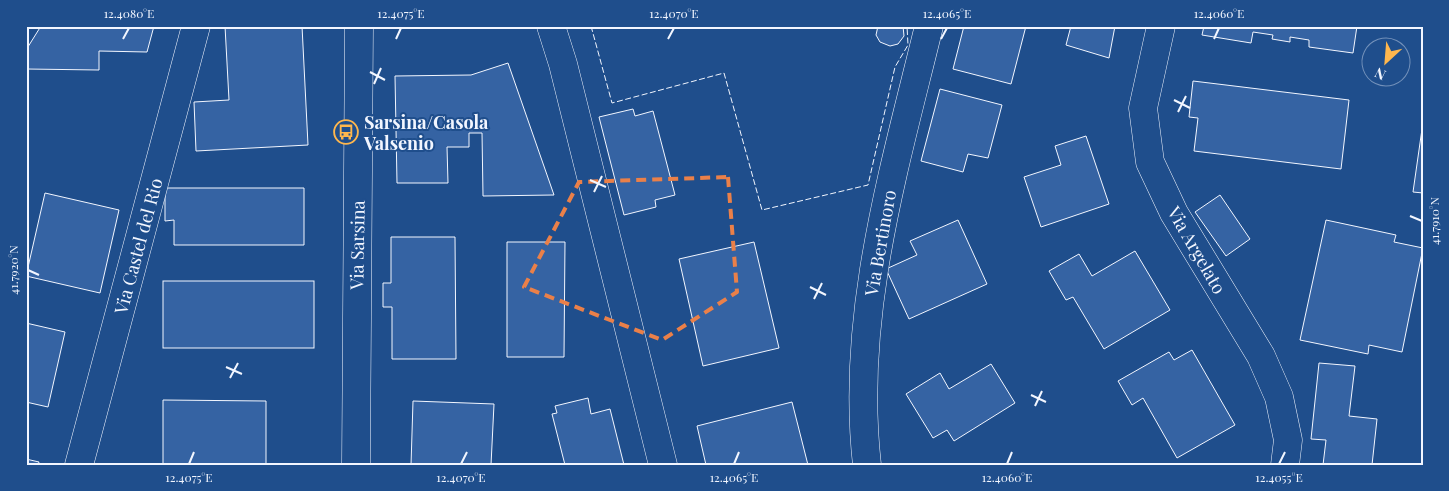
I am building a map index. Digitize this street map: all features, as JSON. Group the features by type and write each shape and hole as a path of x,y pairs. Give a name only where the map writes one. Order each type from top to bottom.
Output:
{"street":[{"name":"Via Castel del Rio","path":"79,465 196,26"},
{"name":"Via Sarsina","path":"356,465 359,26"},
{"path":"551,26 563,64 663,465"},
{"name":"Via Bertinoro","path":"867,465 864,435 864,350 873,265 886,201 929,26"},
{"name":"Via Argelato","path":"1161,26 1143,108 1150,162 1174,213 1261,356 1279,396 1288,440 1285,465"}],"highlighted area":[{"path":"728,177 737,292 662,340 524,287 579,182"}],"building":[{"path":"41,26 154,26 147,52 99,51 99,70 26,69 26,50"},
{"path":"225,26 302,26 308,145 196,151 194,102 229,100"},
{"path":"878,26 903,26 904,36 898,44 890,46 880,42 876,35"},
{"path":"964,26 1026,26 1011,84 953,69"},
{"path":"1071,26 1115,26 1109,58 1066,45"},
{"path":"1204,26 1357,26 1353,53 1309,47 1309,40 1290,37 1290,42 1272,39 1273,35 1253,32 1251,43 1202,35"},
{"path":"508,63 554,195 483,196 482,133 469,133 469,147 447,147 448,183 397,183 395,76 471,75"},
{"path":"1193,81 1349,100 1341,169 1194,151 1198,118 1189,117"},
{"path":"940,89 1002,105 988,158 968,154 963,172 921,161"},
{"path":"633,109 635,116 653,111 675,195 655,200 656,207 624,215 599,117"},
{"path":"1423,122 1423,193 1413,192"},
{"path":"1086,136 1109,204 1041,227 1024,177 1061,165 1055,146"},
{"path":"165,188 304,188 304,245 174,245 174,220 165,221"},
{"path":"45,193 119,210 100,293 26,276"},
{"path":"1220,195 1250,239 1226,256 1195,212"},
{"path":"958,220 987,284 909,319 886,269 917,255 910,241"},
{"path":"1326,220 1396,235 1394,242 1423,248 1402,352 1369,345 1368,354 1300,340"},
{"path":"391,237 455,237 456,359 392,359 392,307 383,307 383,283 391,283"},
{"path":"507,242 565,242 564,357 507,357"},
{"path":"754,242 779,348 703,366 679,259"},
{"path":"1135,251 1170,310 1104,349 1073,297 1066,300 1049,271 1079,254 1092,276"},
{"path":"163,281 314,281 314,348 163,348"},
{"path":"26,323 65,332 48,407 26,402"},
{"path":"1192,350 1235,425 1177,458 1143,398 1132,405 1118,381 1169,352 1174,360"},
{"path":"1319,363 1355,366 1349,416 1377,419 1372,465 1323,465 1326,440 1311,439"},
{"path":"991,364 1015,403 954,441 947,430 933,438 906,394 940,373 949,389"},
{"path":"588,398 591,414 610,409 624,465 565,465 552,414 557,413 555,406"},
{"path":"163,400 266,401 266,465 163,465"},
{"path":"413,401 494,404 491,465 411,465"},
{"path":"792,402 808,465 706,465 697,426"},
{"path":"26,459 39,462 38,465 26,465"}],"fence":[{"path":"591,26 612,103 724,73 762,210 868,185 895,67 908,45 907,26"}],"place":[{"name":"Sarsina/Casola Valsenio","path":"346,132"}]}
